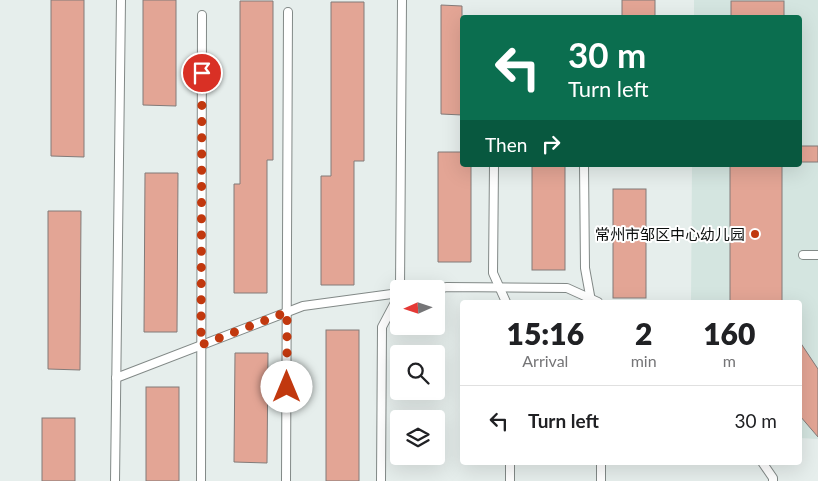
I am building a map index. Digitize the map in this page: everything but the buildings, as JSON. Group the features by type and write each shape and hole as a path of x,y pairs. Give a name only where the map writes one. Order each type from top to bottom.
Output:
{"lane":[{"path":"115,481 121,0"},
{"path":"400,280 402,0"},
{"path":"286,481 288,12"},
{"path":"201,481 202,15"},
{"path":"494,167 493,273 505,300"},
{"path":"584,167 585,268 591,300"},
{"path":"803,255 818,255"},
{"path":"445,287 567,288 591,300"},
{"path":"116,378 303,306 390,295"},
{"path":"382,481 382,327 390,311"},
{"path":"510,465 510,481"},
{"path":"600,465 600,481"},
{"path":"764,465 773,481"}],"shaded area":[{"name":"常州市邹区中心幼儿园","path":"694,0 818,0 818,439 802,438 802,300 691,300 692,167 802,167 802,15 694,15"}],"place":[{"name":"常州市邹区中心幼儿园","path":"755,234"}],"route":[{"path":"202,73 201,345 287,312 287,387"}]}
